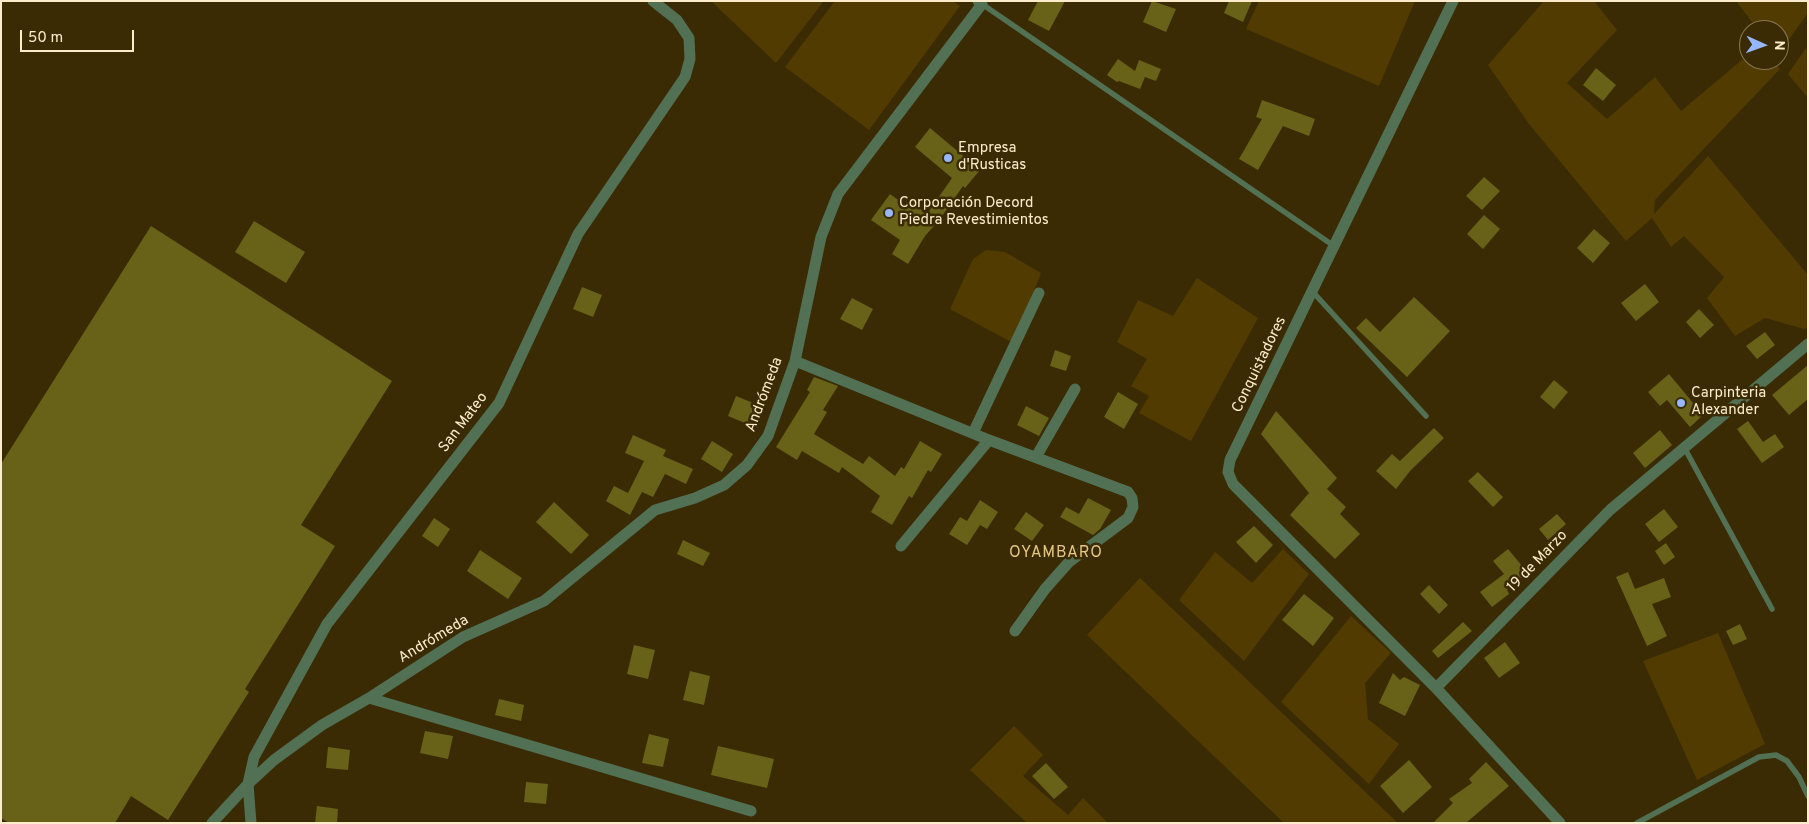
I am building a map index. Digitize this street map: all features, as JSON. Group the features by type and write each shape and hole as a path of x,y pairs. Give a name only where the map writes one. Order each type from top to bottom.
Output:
{"street":[{"name":"San Mateo","path":"248,784 254,757 327,624 499,403 578,234 685,77 690,59 689,38 677,20 653,1"},
{"name":"Conquistadores","path":"1436,688 1233,484 1228,472 1230,460 1453,1"},
{"name":"Andrómeda","path":"248,784 274,760 322,725 369,698 463,637 544,601 655,510 695,498 724,485 748,466 768,436 795,361 821,237 838,194 980,3"},
{"path":"973,433 1039,293"},
{"name":"19 de Marzo","path":"1436,688 1610,510 1808,344"},
{"path":"795,361 989,440 1128,492 1132,498 1133,507 1128,518 1069,562 1045,588 1015,631"},
{"path":"1036,457 1076,389"},
{"path":"901,546 989,440"},
{"path":"1436,688 1560,823"},
{"path":"369,698 751,811"},
{"path":"212,823 248,784"},
{"path":"248,784 251,823"}],"lane":[{"path":"980,3 1334,246"},
{"path":"1312,291 1426,416"},
{"path":"1684,447 1772,609"},
{"path":"1637,823 1759,757 1776,755 1787,761 1799,777 1808,796"}],"shaded area":[{"path":"711,1 824,1 776,63"},
{"path":"835,1 953,1 960,6 869,130 785,67"},
{"path":"1259,1 1415,1 1379,86 1246,29"},
{"path":"1544,1 1594,1 1617,30 1567,83 1607,119 1655,77 1681,111 1739,62 1739,70 1779,70 1655,200 1654,214 1708,156 1808,275 1808,327 1804,329 1765,318 1735,336 1707,298 1724,277 1684,236 1671,247 1652,218 1626,241 1529,124 1488,65"},
{"path":"1736,1 1808,1 1808,13 1789,39 1789,20 1750,20"},
{"path":"1806,48 1808,50 1808,98 1788,74"},
{"path":"986,250 1005,252 1041,273 1013,343 950,309 973,259"},
{"path":"1197,278 1258,318 1191,441 1139,413 1149,396 1131,386 1147,359 1117,342 1138,300 1173,316"},
{"path":"1283,549 1309,574 1244,661 1179,600 1215,552 1252,583"},
{"path":"1140,578 1398,823 1284,823 1087,635"},
{"path":"1351,616 1391,653 1365,683 1368,719 1399,744 1369,784 1281,702"},
{"path":"1718,633 1765,744 1697,780 1643,661"},
{"path":"1014,726 1043,755 1023,776 1068,815 1083,798 1108,823 1027,823 970,770"}],"building":[{"path":"1038,1 1065,1 1049,31 1028,20"},
{"path":"1152,1 1176,9 1166,32 1143,22"},
{"path":"1229,1 1252,1 1243,22 1224,13"},
{"path":"1118,59 1135,71 1139,60 1161,69 1156,81 1145,77 1140,89 1119,81 1117,82 1107,75"},
{"path":"1596,68 1616,85 1603,101 1583,85"},
{"path":"1262,100 1315,119 1309,136 1283,126 1258,170 1239,159 1262,119 1256,117"},
{"path":"930,128 980,170 965,188 963,186 940,219 925,236 908,264 892,254 900,240 871,220 890,194 908,207 912,202 927,214 952,178 915,147"},
{"path":"1484,177 1500,191 1482,210 1466,196"},
{"path":"1484,215 1500,229 1483,249 1467,234"},
{"path":"254,221 305,252 286,283 235,252"},
{"path":"151,226 392,381 301,525 335,546 245,689 249,692 168,820 131,796 115,823 9,823 1,818 1,464"},
{"path":"1594,229 1610,243 1593,263 1577,248"},
{"path":"1645,284 1659,302 1636,321 1621,303"},
{"path":"582,287 602,295 593,317 573,309"},
{"path":"1414,297 1450,331 1407,377 1356,328 1366,318 1380,332"},
{"path":"852,298 873,309 862,330 840,319"},
{"path":"1699,309 1714,325 1700,338 1686,322"},
{"path":"1765,332 1775,345 1757,359 1746,346"},
{"path":"1055,350 1071,356 1066,371 1050,366"},
{"path":"1808,365 1808,399 1789,415 1772,395"},
{"name":"Carpinteria Alexander","path":"1669,374 1703,415 1690,427 1667,400 1660,406 1648,392"},
{"path":"814,377 838,386 823,410 827,412 814,434 863,464 869,456 895,476 901,467 904,469 920,441 942,454 931,472 928,470 912,498 909,496 892,525 871,512 880,496 842,467 839,473 802,451 797,460 776,447 810,392 807,390"},
{"path":"1554,380 1568,392 1554,409 1540,397"},
{"path":"1118,392 1138,404 1124,429 1104,417"},
{"path":"736,396 765,408 757,428 728,416"},
{"path":"1026,406 1049,418 1039,436 1017,425"},
{"path":"1276,411 1337,478 1327,489 1346,507 1340,514 1360,534 1335,559 1290,515 1309,493 1261,434"},
{"path":"1748,421 1763,442 1775,434 1784,447 1762,463 1737,429"},
{"path":"1434,428 1444,438 1410,471 1396,489 1376,471 1392,454 1400,461"},
{"path":"1660,430 1672,445 1645,468 1633,453"},
{"path":"633,435 666,450 663,456 693,469 686,484 665,474 653,497 642,492 630,515 606,501 614,486 628,493 644,461 625,453"},
{"path":"712,441 733,454 722,472 701,459"},
{"path":"1478,472 1503,497 1493,507 1468,481"},
{"path":"1088,498 1111,510 1100,529 1093,535 1060,517 1066,507 1079,514"},
{"path":"980,500 998,512 987,529 980,525 967,545 949,534 960,517 967,521"},
{"path":"554,502 589,535 571,554 536,522"},
{"path":"1664,509 1678,527 1659,542 1645,524"},
{"path":"1026,512 1044,525 1032,541 1014,529"},
{"path":"1557,514 1566,524 1548,540 1539,529"},
{"path":"434,518 450,529 438,547 422,536"},
{"path":"1254,526 1273,545 1256,563 1236,542"},
{"path":"683,540 710,553 703,566 677,554"},
{"path":"1666,543 1675,557 1664,565 1655,551"},
{"path":"1508,549 1527,572 1507,590 1509,594 1492,607 1480,592 1504,574 1493,561"},
{"path":"480,550 522,578 508,599 467,571"},
{"path":"1628,572 1635,589 1664,578 1671,597 1652,604 1667,636 1647,646 1616,577"},
{"path":"1429,585 1448,605 1439,614 1420,594"},
{"path":"1304,594 1334,618 1313,646 1282,620"},
{"path":"1463,622 1472,631 1438,658 1432,651"},
{"path":"1740,624 1747,639 1733,645 1726,631"},
{"path":"1505,642 1520,663 1499,678 1484,658"},
{"path":"634,645 655,650 648,679 627,674"},
{"path":"690,671 710,676 704,705 683,700"},
{"path":"1393,673 1400,680 1404,677 1420,685 1405,716 1379,703"},
{"path":"499,699 524,705 521,721 495,715"},
{"path":"425,731 453,736 448,759 420,753"},
{"path":"649,734 669,739 663,767 642,763"},
{"path":"718,746 774,759 767,788 711,775"},
{"path":"328,747 350,750 348,770 326,768"},
{"path":"1409,760 1432,787 1403,813 1380,786"},
{"path":"1486,762 1509,786 1466,823 1433,823 1453,803 1449,799 1472,783 1469,779"},
{"path":"1046,763 1068,787 1054,799 1032,776"},
{"path":"526,782 548,784 546,804 524,802"},
{"path":"317,806 338,809 337,823 315,823"}],"place":[{"name":"Empresa d'Rusticas","path":"948,158"},
{"name":"Corporación Decord Piedra Revestimientos","path":"889,213"},
{"name":"Carpinteria Alexander","path":"1681,403"}],"district":[{"name":"OYAMBARO","path":"1056,554"}]}
